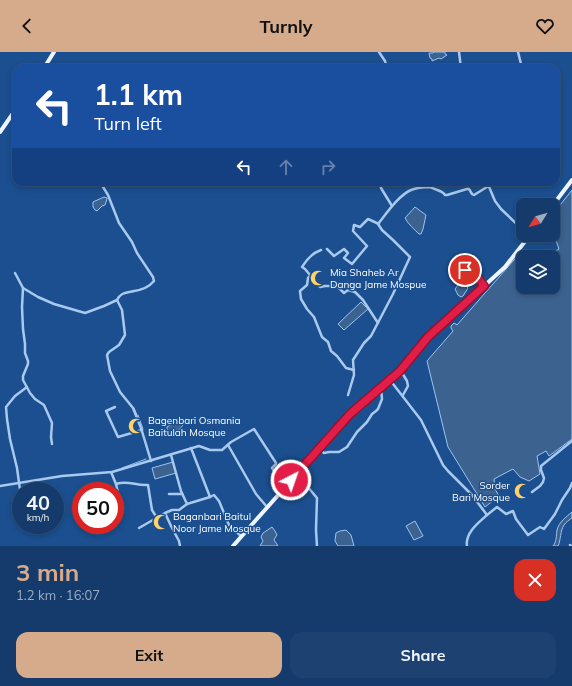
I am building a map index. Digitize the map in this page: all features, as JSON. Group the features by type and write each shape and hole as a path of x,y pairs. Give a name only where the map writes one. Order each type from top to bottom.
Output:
{"main road":[{"path":"46,64 54,52"},
{"path":"0,132 12,115"},
{"path":"558,198 572,180"},
{"path":"232,546 350,414 400,371 428,337 505,267 525,242"}],"street":[{"path":"379,52 386,64"},
{"path":"458,52 460,64"},
{"path":"518,52 521,64"},
{"path":"23,288 54,304 85,313 117,300 118,296 125,292 133,292 151,284 154,280 153,277 136,253 132,242 119,223 108,195 102,186"},
{"path":"381,186 392,206"},
{"path":"489,186 495,201 516,223"},
{"path":"378,224 392,206 405,194 412,190 430,187 447,195 468,189 474,195 487,187"},
{"path":"327,249 334,256 344,249 348,253 344,258 352,264 367,246 353,232 354,225 360,227 368,219 378,224 382,230 410,257 371,336 364,343 353,360 354,375 348,395"},
{"path":"321,250 307,259 302,267 320,287 337,286 344,293 348,290 355,292 363,300 378,323"},
{"path":"462,268 465,270 471,270 484,286"},
{"path":"15,273 23,288 23,328 25,353 28,361 23,380 34,399 44,405 52,423 52,444"},
{"path":"310,276 307,284 300,291 301,299 314,317 322,337 328,342 331,350 346,368 354,370"},
{"path":"117,300 122,310 126,335 119,345 107,355 110,371 120,392 133,408 142,430 151,461"},
{"path":"401,371 407,381 408,386 403,393 403,396"},
{"path":"390,380 421,420 443,465 472,495 487,515"},
{"path":"27,387 15,396 6,407 10,439 19,482 62,476 111,472 199,446 210,450 222,450 231,442 254,429 276,462 272,468 285,487"},
{"path":"318,449 324,453 339,452 347,447 378,408 382,399 381,387"},
{"path":"115,407 106,411 118,437 142,430"},
{"path":"532,492 543,482 544,478 541,466 572,441"},
{"path":"228,445 256,494 267,507"},
{"path":"191,448 210,497"},
{"path":"172,455 182,494 187,504"},
{"path":"111,472 115,482"},
{"path":"297,473 317,498 317,546"},
{"path":"124,482 130,482 143,486 148,485 152,510 157,518"},
{"path":"0,486 12,483"},
{"path":"467,546 466,541 468,535 477,524 497,506 506,514 513,511 516,519 528,535 540,527 544,529 555,514 572,483"},
{"path":"169,494 182,494"},
{"path":"139,528 165,513 172,510 179,510 187,504 214,495 224,512 229,526 241,536"},
{"path":"165,513 180,541 180,546"}],"water":[{"path":"445,52 447,55 441,59 439,58 432,61 429,53"},
{"path":"572,190 572,439 549,456 546,451 537,456 540,474 529,481 520,477 513,469 494,479 495,489 499,496 485,507 448,447 427,361 453,331 451,326 454,323 457,325 516,258 516,294 560,294 560,250 557,250 559,249 557,242 560,242 560,205"},
{"path":"104,197 107,198 105,205 97,211 95,210 93,207 93,202"},
{"path":"415,207 426,215 421,234 413,228 405,218"},
{"path":"462,282 468,288 461,297 455,289"},
{"path":"361,302 368,309 344,330 338,324"},
{"path":"182,421 183,425 179,430 169,431 167,429 167,427 175,422"},
{"path":"173,462 176,473 155,479 152,468"},
{"path":"572,512 572,518 563,527 558,546 553,546 556,540 559,525"},
{"path":"415,521 423,536 414,540 406,526"},
{"path":"272,527 277,535 274,540 278,546 260,546 263,541 261,537 263,533"},
{"path":"346,530 351,535 354,546 338,546 335,541 336,533"}],"waterway":[{"path":"134,408 137,415"},
{"path":"138,415 143,429"},
{"path":"122,468 146,459"}],"place":[{"name":"Mia Shaheb Ar Danga Jame Mospue","path":"318,278"},
{"name":"Bagenbari Osmania Baitulah Mosque","path":"136,426"},
{"name":"Sorder Bari Mosque","path":"522,491"},
{"name":"Baganbari Baitul Noor Jame Mosque","path":"161,522"}],"route":[{"path":"291,480 350,414 400,371 428,337 484,286 471,270 465,270"}]}
